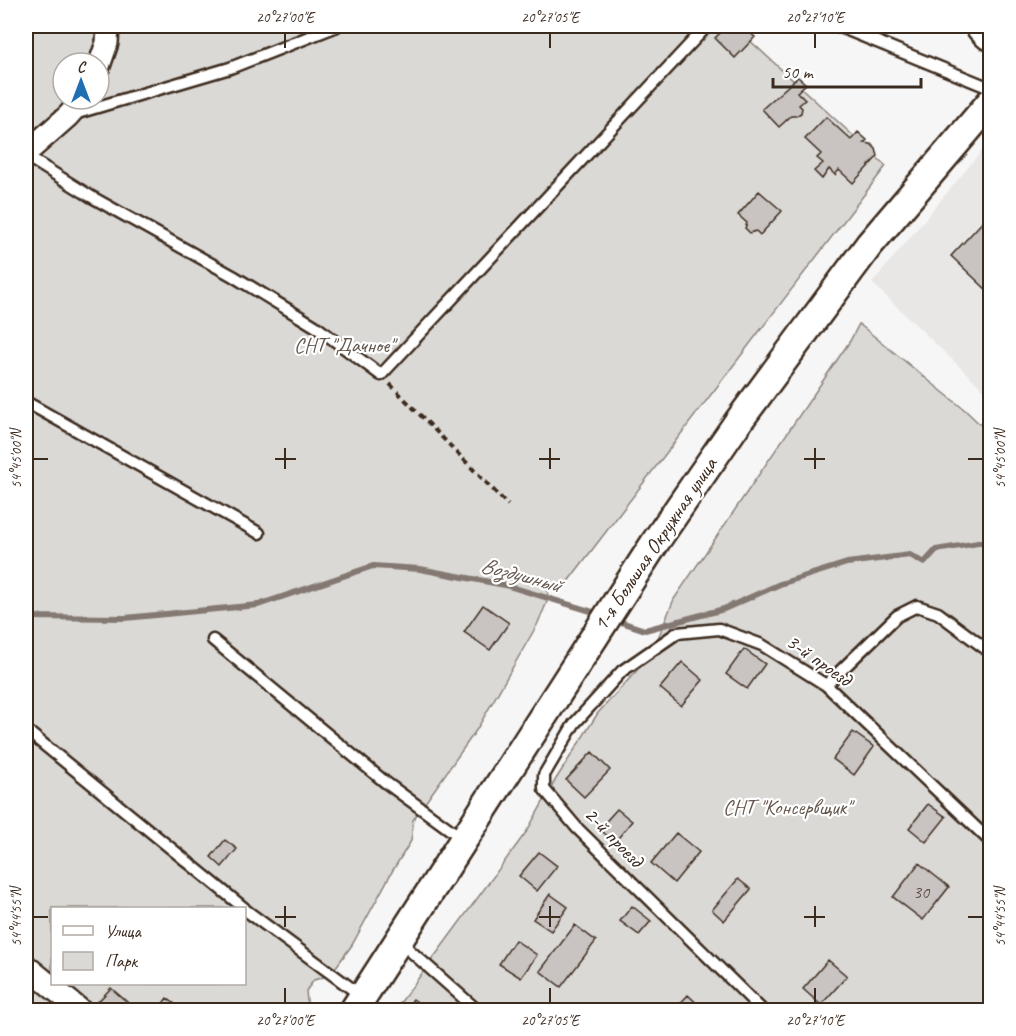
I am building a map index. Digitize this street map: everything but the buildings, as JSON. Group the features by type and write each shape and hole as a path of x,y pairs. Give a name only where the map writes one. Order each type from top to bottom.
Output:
{"main road":[{"path":"983,26 990,33"}],"street":[{"path":"104,51 108,26"},
{"name":"1-я Большая Окружная улица","path":"359,1004 656,541 738,422 869,244 990,103"},
{"path":"26,155 72,111"},
{"path":"26,966 80,1011"}],"lane":[{"path":"68,116 230,68 337,26"},
{"path":"26,155 90,196 233,276 297,315 381,375 707,26"},
{"path":"838,26 990,88"},
{"path":"26,402 259,533"},
{"path":"826,685 897,616 917,606 938,613 990,652"},
{"name":"3-й проезд","path":"622,671 677,633 719,629 762,645 826,685 990,841"},
{"path":"213,640 385,783 464,839"},
{"name":"2-й проезд","path":"622,671 574,724 544,775 544,789 577,828 762,1011"},
{"path":"26,730 242,907"},
{"path":"246,911 359,1004"},
{"path":"399,941 477,1011"}],"path":[{"path":"381,375 508,505"}],"shaded area":[{"path":"990,141 990,396 872,283"}],"green space":[{"name":"СНТ \"Дачное\"","path":"26,26 734,26 886,166 566,584 548,590 547,602 537,625 477,729 413,820 411,841 352,945 330,975 314,980 306,991 308,1010 26,1010"},
{"name":"СНТ \"Консервщик\"","path":"859,324 965,410 990,434 990,1010 395,1010 527,831 556,779 598,713 651,655 674,599 850,341"}],"waterway":[{"name":"Воздушный","path":"615,620 645,630 724,609 780,584 847,563 910,555 924,563 936,550 990,541"},
{"name":"Воздушный","path":"26,617 125,618 258,605 373,566 420,569 505,585 600,614"}]}
